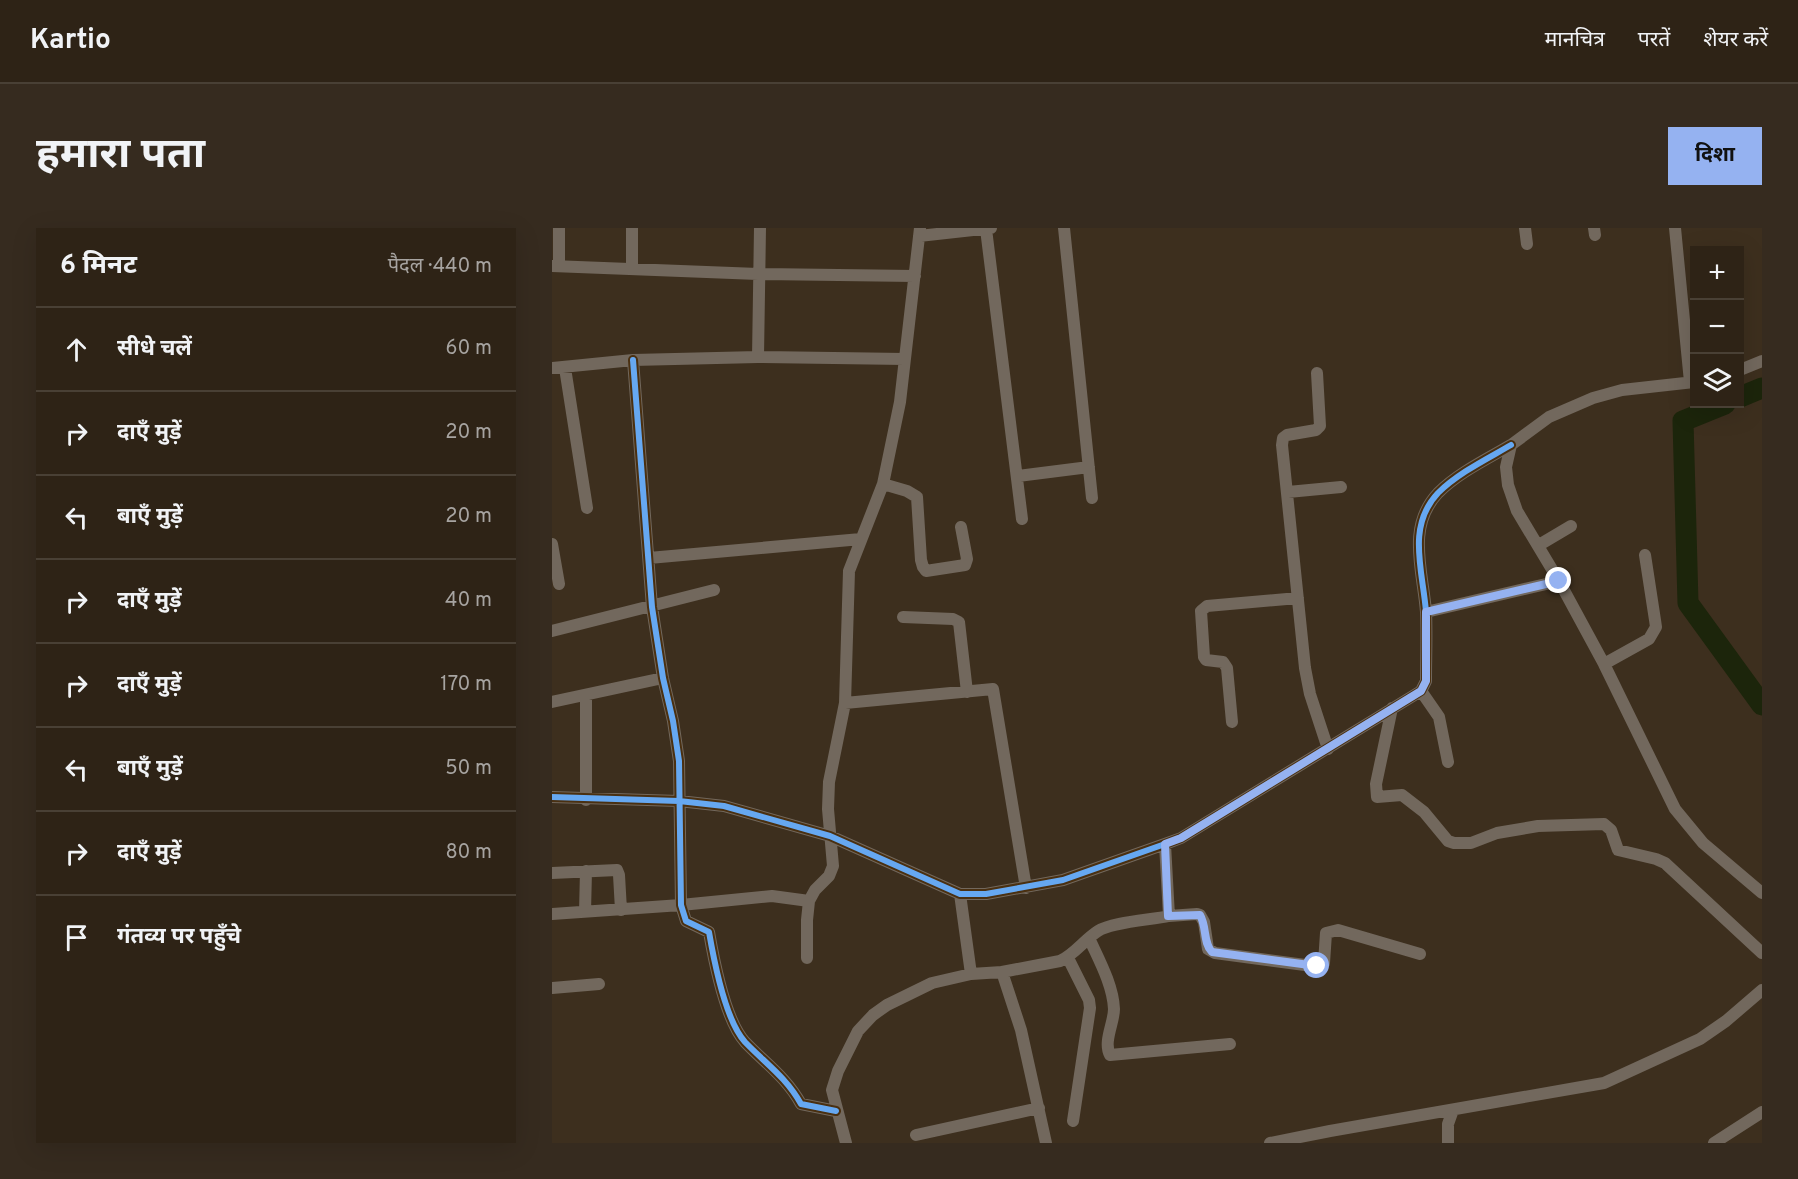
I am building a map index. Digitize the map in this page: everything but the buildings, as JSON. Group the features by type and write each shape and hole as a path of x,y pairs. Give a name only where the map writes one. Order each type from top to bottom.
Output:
{"street":[{"path":"559,228 556,266 758,274 915,276"},
{"path":"632,228 632,269"},
{"path":"758,357 760,228"},
{"path":"807,958 809,902 815,890 831,871 829,782 845,704 849,571 883,484 900,402 920,232 992,228"},
{"path":"1064,228 1092,498"},
{"path":"1525,228 1527,244"},
{"path":"1675,228 1690,364"},
{"path":"986,229 1022,519"},
{"path":"587,508 558,368 633,360 758,357 905,359"},
{"path":"633,360 652,607 663,678 677,740 680,780 681,905 686,921 709,932 715,967 736,1029 792,1088 801,1104 836,1111"},
{"path":"1744,368 1762,361"},
{"path":"1317,373 1320,426 1316,430 1283,438 1307,681 1328,749"},
{"path":"552,797 586,800 679,801 724,806 830,836 960,894 986,894 1063,880 1165,844 1181,838 1421,691 1426,681 1426,612 1418,543 1419,527 1427,507 1438,493 1549,417 1593,398 1622,390 1690,382"},
{"path":"1511,445 1506,467 1508,485 1517,511 1539,545 1604,664 1675,809 1703,843 1762,893"},
{"path":"1018,476 1089,467"},
{"path":"883,484 907,491 917,497 921,561 926,570 965,565 967,559 961,527"},
{"path":"1288,492 1341,487"},
{"path":"1539,545 1571,526"},
{"path":"649,558 861,539"},
{"path":"552,543 559,584"},
{"path":"1604,664 1649,639 1656,627 1645,555"},
{"path":"1426,612 1559,581"},
{"path":"552,631 714,590"},
{"path":"1232,722 1227,668 1223,662 1205,659 1201,610 1207,606 1298,598"},
{"path":"903,617 953,619 959,622 967,692"},
{"path":"552,702 663,678"},
{"path":"845,704 993,689 1026,888"},
{"path":"1421,691 1439,717 1448,762"},
{"path":"586,696 586,800"},
{"path":"1392,708 1376,784 1377,797 1402,795 1424,812 1448,841 1454,843 1471,843 1497,833 1538,826 1604,824 1611,830 1618,850 1665,863 1762,953"},
{"path":"1165,844 1168,916"},
{"path":"552,873 617,870 621,910"},
{"path":"585,912 586,871"},
{"path":"960,894 971,974"},
{"path":"552,914 772,896 809,902"},
{"path":"846,1143 832,1090 834,1079 858,1031 873,1015 905,995 932,983 971,974 1002,972 1049,964 1068,958 1097,931 1168,916 1200,915 1204,922 1208,950 1215,953 1320,967 1324,963 1326,933 1338,930 1420,954"},
{"path":"1089,938 1113,1002 1114,1012 1108,1046 1110,1055 1230,1044"},
{"path":"1068,958 1089,1000 1090,1008 1073,1121"},
{"path":"1002,972 1021,1030 1046,1143"},
{"path":"552,988 599,984"},
{"path":"1270,1143 1579,1088 1618,1078 1713,1030 1762,990"},
{"path":"916,1135 1039,1108"},
{"path":"1448,1143 1448,1124 1453,1110"},
{"path":"1714,1143 1762,1112"}],"waterway":[{"path":"1744,395 1762,388"},
{"path":"1715,408 1683,421 1688,603 1762,705"}],"cycle path":[{"path":"633,360 652,607 679,761 681,905 686,921 709,932 727,1006 745,1042 782,1078 801,1104 836,1111"},
{"path":"552,797 679,801 724,806 830,836 960,894 986,894 1063,880 1165,844 1181,838 1421,691 1426,681 1426,612 1419,550 1422,520 1428,506 1438,493 1454,479 1511,445"}],"route":[{"path":"1317,966 1208,950 1204,922 1200,915 1168,916 1165,844 1181,838 1421,691 1426,681 1426,612 1559,581"}]}
